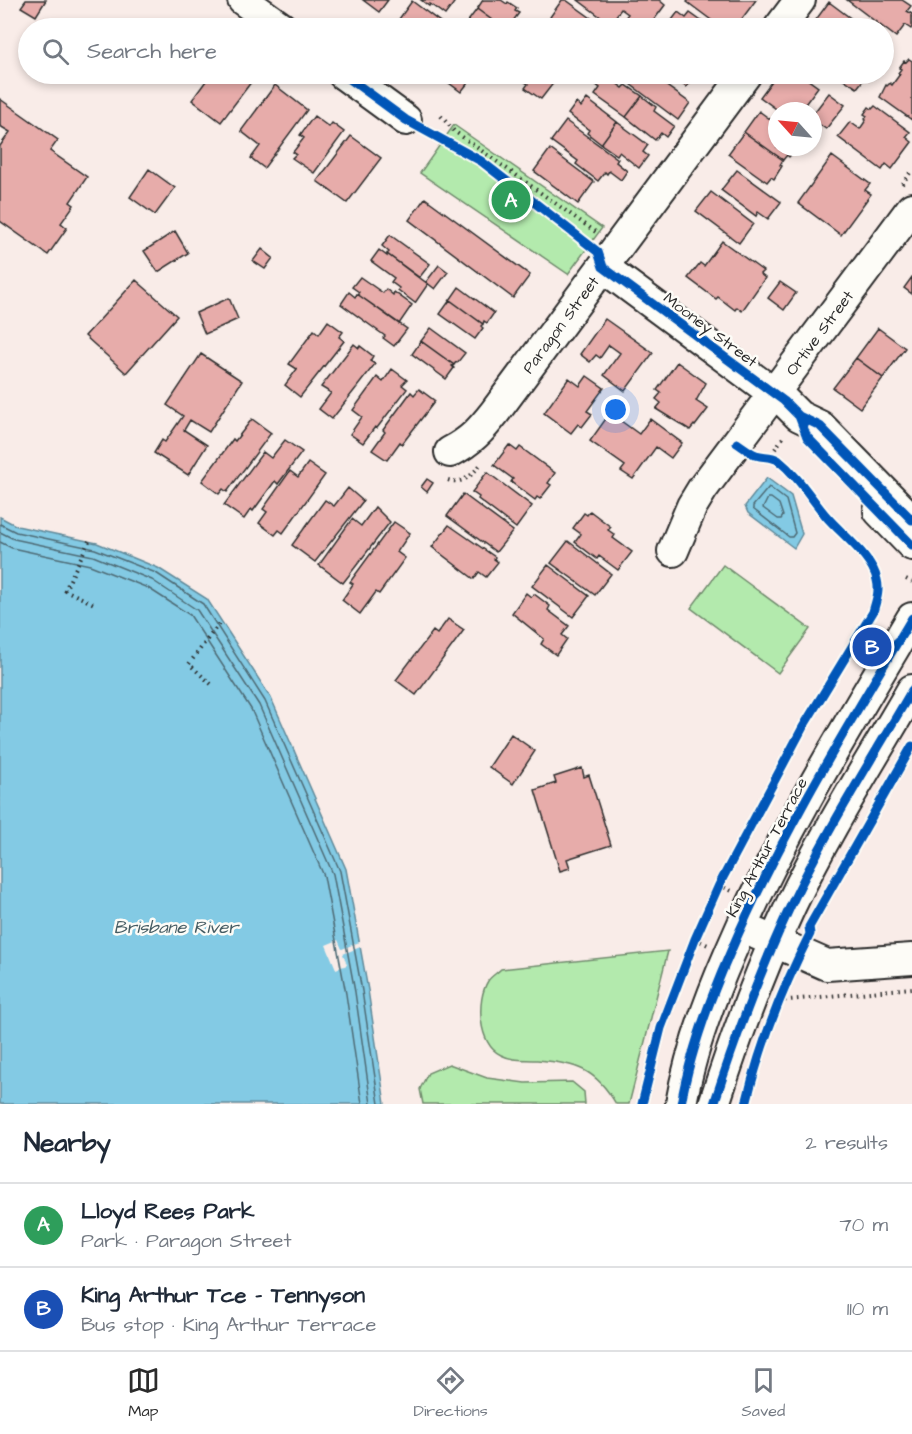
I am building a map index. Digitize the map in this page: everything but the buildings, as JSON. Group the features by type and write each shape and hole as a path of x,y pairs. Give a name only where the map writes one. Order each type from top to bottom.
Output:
{"street":[{"path":"243,0 268,18"},
{"path":"786,18 800,0"},
{"path":"357,84 406,120"},
{"name":"Paragon Street","path":"450,452 467,443 484,426 739,84"},
{"name":"Ortive Street","path":"673,551 692,506 703,488 912,208"},
{"name":"Mooney Street","path":"603,267 773,394 792,426 807,437 912,545"},
{"name":"Mooney Street","path":"792,426 820,426 912,520"},
{"name":"King Arthur Terrace","path":"681,1104 709,1005 741,926 785,838 912,618"},
{"path":"714,1104 752,996 792,903 821,847 912,690"},
{"path":"741,926 827,965 912,959"}],"path":[{"path":"441,116 454,131 602,236"},
{"path":"463,150 508,182"},
{"path":"775,449 792,426"},
{"path":"737,443 761,457 769,456 776,459"},
{"path":"89,542 66,590 94,604"},
{"path":"906,579 912,582"},
{"path":"211,684 189,664 221,621"},
{"path":"714,896 724,874"},
{"path":"691,951 700,928"},
{"path":"783,990 777,1005 912,988"}],"green space":[{"path":"454,125 602,228 568,274 420,173"},
{"path":"723,565 810,629 778,673 691,608"},
{"path":"668,951 629,1104 616,1104 601,1083 584,1070 563,1063 505,1057 493,1050 488,1042 481,1021 482,999 488,981 501,969"},
{"path":"449,1064 487,1078 525,1083 572,1082 584,1092 585,1104 423,1104 420,1089 428,1073"}],"water":[{"path":"767,478 791,496 802,534 794,548 748,513 745,506"},
{"name":"Brisbane River","path":"0,517 17,526 97,543 158,568 207,599 271,698 346,869 368,990 385,1104 0,1104"}],"pier":[{"path":"338,940 342,949 362,941 363,946 343,954 347,965 336,969 326,945"}],"cycle path":[{"path":"357,84 406,120 481,161 598,252 603,267 784,401 799,416 820,426 912,520"},
{"path":"799,416 807,437 912,545"},
{"path":"642,1104 661,1028 695,939 719,885 803,727 873,612 878,592 874,571 863,554 826,516 792,473 778,460 756,455 737,443"},
{"path":"681,1104 701,1027 722,971 750,909 792,824 912,618"},
{"path":"714,1104 750,1003 791,905 834,823 912,690"},
{"path":"746,1104 765,1039 781,996 810,934 809,927 912,746"}],"place":[{"name":"Lloyd Rees Park","path":"511,200"},
{"name":"King Arthur Tce - Tennyson","path":"872,647"}]}
